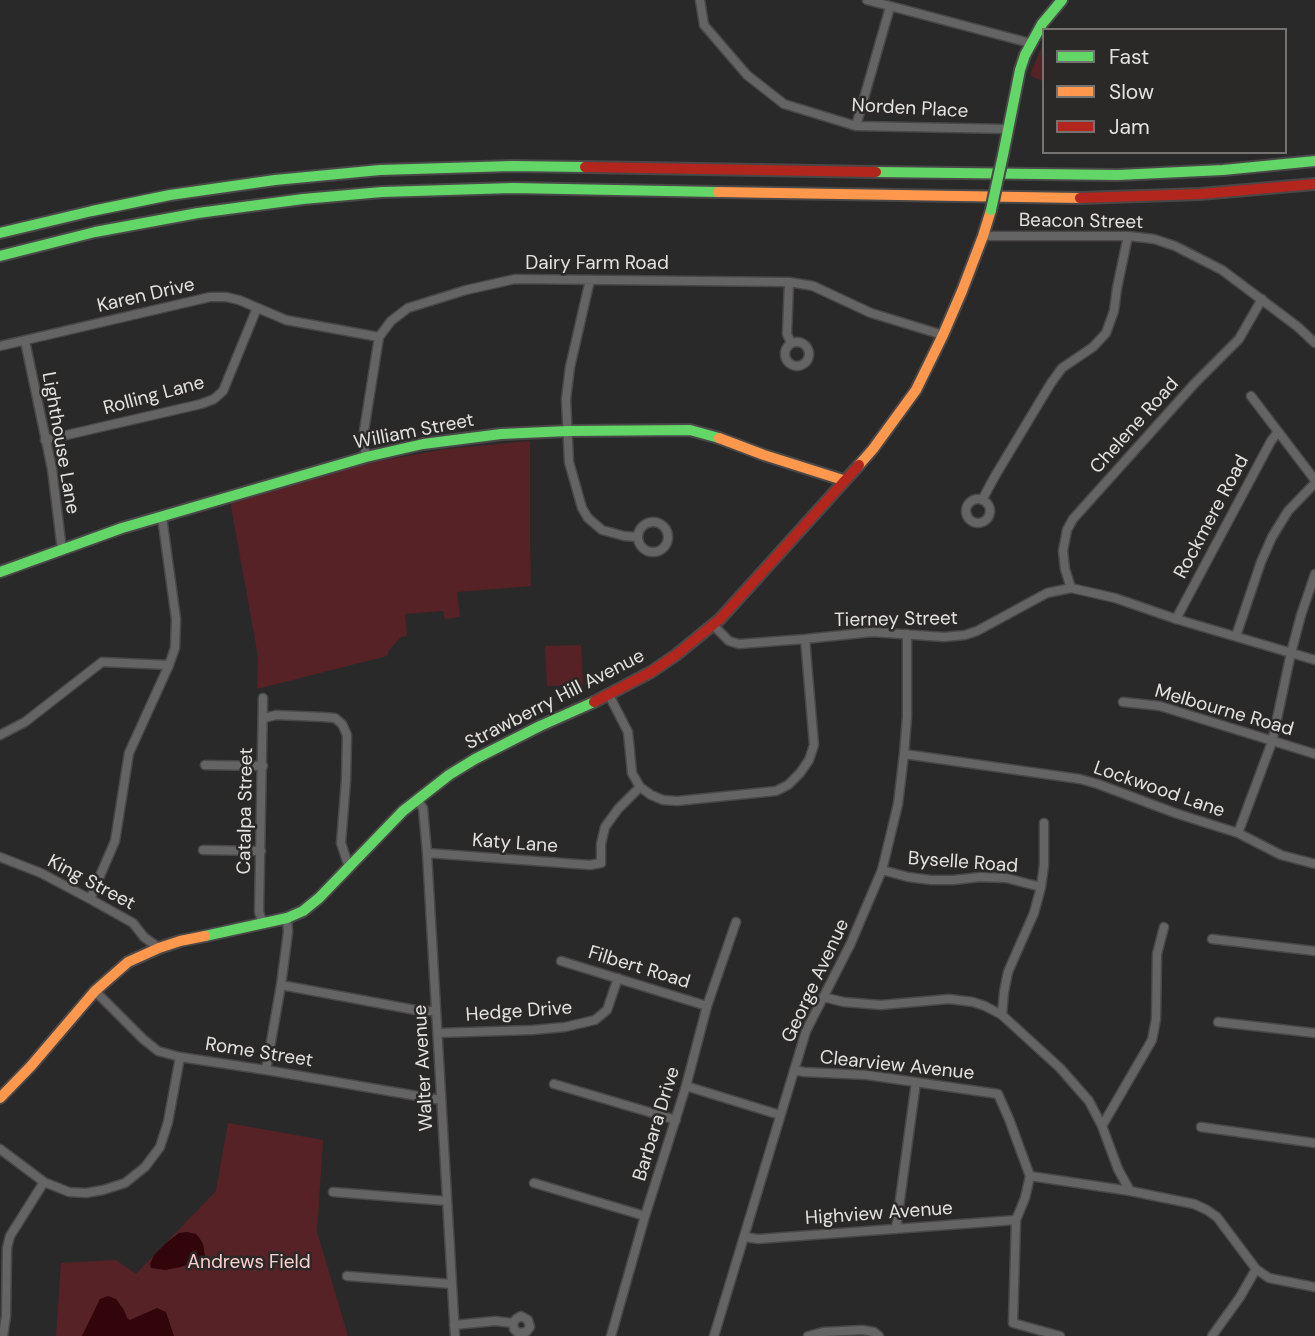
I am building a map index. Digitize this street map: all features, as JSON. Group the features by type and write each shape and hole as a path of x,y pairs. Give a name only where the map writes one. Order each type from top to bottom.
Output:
{"main road":[{"name":"Strawberry Hill Avenue","path":"0,1098 95,991 128,962 180,941 263,924 303,911 403,811 449,775 474,759 609,695 651,672 713,625 751,586 873,449 916,390 943,335 983,236 1020,70 1030,43 1062,0"},
{"path":"0,233 170,195 249,183 380,170 512,166 1092,175 1210,171 1315,161"},
{"path":"0,256 95,232 198,213 382,192 539,188 1094,198 1200,194 1315,184"},
{"name":"William Street","path":"0,572 122,528 366,457 423,444 469,438 568,431 690,430 843,480"}],"street":[{"name":"Norden Place","path":"700,0 704,25 747,75 784,104 856,126 1007,129"},
{"path":"867,0 1030,43"},
{"path":"856,126 890,7"},
{"name":"Beacon Street","path":"983,236 1128,236 1154,239 1175,246 1222,270 1315,343"},
{"path":"982,500 1062,368 1093,347 1105,333 1114,311 1116,288 1128,236"},
{"name":"Dairy Farm Road","path":"379,337 391,321 408,308 466,290 515,279 789,282 813,286 871,313 943,335"},
{"path":"590,280 570,367 566,399 569,462 582,508 588,518 602,530 637,537"},
{"path":"789,282 787,334 792,343"},
{"name":"Karen Drive","path":"0,346 210,297 239,300 286,320 379,337"},
{"name":"Chelene Road","path":"1071,588 1063,551 1067,530 1073,519 1195,383 1239,340 1262,299"},
{"name":"Rolling Lane","path":"45,440 214,399 223,391 257,308"},
{"path":"366,457 363,437 379,337"},
{"name":"Lighthouse Lane","path":"25,341 52,469 62,550"},
{"path":"1236,636 1272,537 1288,512 1315,482 1251,396"},
{"name":"Rockmere Road","path":"1176,618 1278,432"},
{"path":"90,899 115,841 129,753 175,648 177,630 162,517"},
{"path":"1238,833 1272,741 1291,653 1315,574"},
{"name":"Tierney Street","path":"713,625 726,639 739,644 872,632 944,637 965,635 1047,593 1071,588 1115,598 1315,660"},
{"name":"George Avenue","path":"714,1336 806,1031 850,945 883,870 898,804 904,754 907,634"},
{"path":"609,695 628,733 630,766 635,781 651,795 663,800 677,801 776,790 788,785 800,774 814,745 805,639"},
{"path":"0,735 25,722 102,662 169,665"},
{"name":"Catalpa Street","path":"263,924 259,912 264,698"},
{"name":"Melbourne Road","path":"1123,702 1160,706 1315,754"},
{"path":"264,718 276,715 323,717 335,718 342,724 347,734 341,843 349,867"},
{"name":"Lockwood Lane","path":"904,754 1080,779 1238,833 1281,855 1315,864"},
{"path":"205,765 263,766"},
{"name":"Katy Lane","path":"427,853 590,865 601,863 605,827 640,787"},
{"name":"Walter Avenue","path":"417,800 423,808 427,853 455,1336"},
{"path":"1002,1015 1008,972 1034,913 1041,887 1044,823"},
{"path":"204,850 261,851"},
{"name":"King Street","path":"0,857 41,873 133,923 144,937 159,948"},
{"name":"Byselle Road","path":"883,870 931,880 1006,878 1041,887"},
{"path":"266,1070 281,985 288,932 287,918"},
{"name":"Barbara Drive","path":"611,1336 645,1216 687,1086 707,1006 736,922"},
{"path":"1102,1126 1152,1040 1156,1019 1157,954 1164,928"},
{"path":"1212,939 1315,951"},
{"name":"Filbert Road","path":"561,961 707,1006"},
{"name":"Hedge Drive","path":"438,1033 532,1030 565,1027 595,1020 607,1010 618,978"},
{"path":"281,985 421,1011 436,1011"},
{"name":"Rome Street","path":"95,991 143,1040 158,1051 180,1057 441,1100"},
{"path":"823,997 881,1005 949,999 973,1002 1002,1015 1077,1085 1089,1101 1102,1126 1118,1170 1130,1191"},
{"path":"1218,1022 1315,1033"},
{"path":"0,1149 44,1182 69,1192 103,1191 125,1183 145,1167 160,1147 168,1122 180,1057"},
{"name":"Clearview Avenue","path":"794,1070 867,1075 998,1094 1030,1176"},
{"path":"896,1229 916,1082"},
{"path":"554,1084 676,1120"},
{"path":"687,1086 780,1115"},
{"path":"1201,1126 1315,1143"},
{"path":"1060,1336 1013,1323 1016,1220 1030,1176 1194,1204 1217,1217 1256,1269 1269,1278 1315,1287"},
{"path":"2,1336 6,1316 7,1248 10,1236 44,1182"},
{"path":"534,1182 645,1216"},
{"path":"333,1192 447,1201"},
{"name":"Highview Avenue","path":"745,1237 758,1239 1016,1220"},
{"path":"1212,1336 1256,1269"},
{"path":"347,1276 452,1284"},
{"path":"454,1325 495,1321 513,1323"},
{"path":"808,1336 823,1332 862,1330 874,1332 879,1336"}],"green space":[{"path":"1042,46 1042,81 1030,75"},
{"path":"530,441 531,586 457,592 460,617 445,619 443,611 405,614 407,636 401,637 387,656 257,689 258,656 230,501 363,464 445,449"},
{"path":"581,645 583,685 547,686 545,646"},
{"name":"Andrews Field","path":"228,1123 323,1140 317,1232 348,1336 56,1336 61,1263 116,1260 136,1274 216,1191"}],"shaded area":[{"path":"179,1233 196,1234 200,1239 205,1256 181,1267 165,1270 151,1268 154,1255 166,1243"},
{"path":"108,1296 116,1299 130,1320 157,1308 166,1312 174,1336 82,1336 100,1299"}],"traffic: fast":[{"path":"1003,155 1025,55 1042,24 1062,0"},
{"path":"991,210 1003,155"},
{"path":"876,172 1118,175 1223,170 1315,161"},
{"path":"0,233 170,195 275,180 380,170 585,167"},
{"path":"0,256 95,232 198,213 303,199 382,192 513,188 718,192"},
{"path":"0,572 122,528 366,457 423,444 501,434 568,431 690,430 719,438"},
{"path":"205,936 287,918 303,911 319,898 403,811 449,775 540,726 594,702"}],"traffic: slow":[{"path":"718,192 1080,198"},
{"path":"859,465 916,390 962,291 991,210"},
{"path":"719,438 843,480"},
{"path":"0,1098 95,991 128,962 159,948 205,936"}],"traffic: jam":[{"path":"585,167 876,172"},
{"path":"1080,198 1200,194 1315,184"},
{"path":"594,702 651,672 720,619 859,465"}]}
